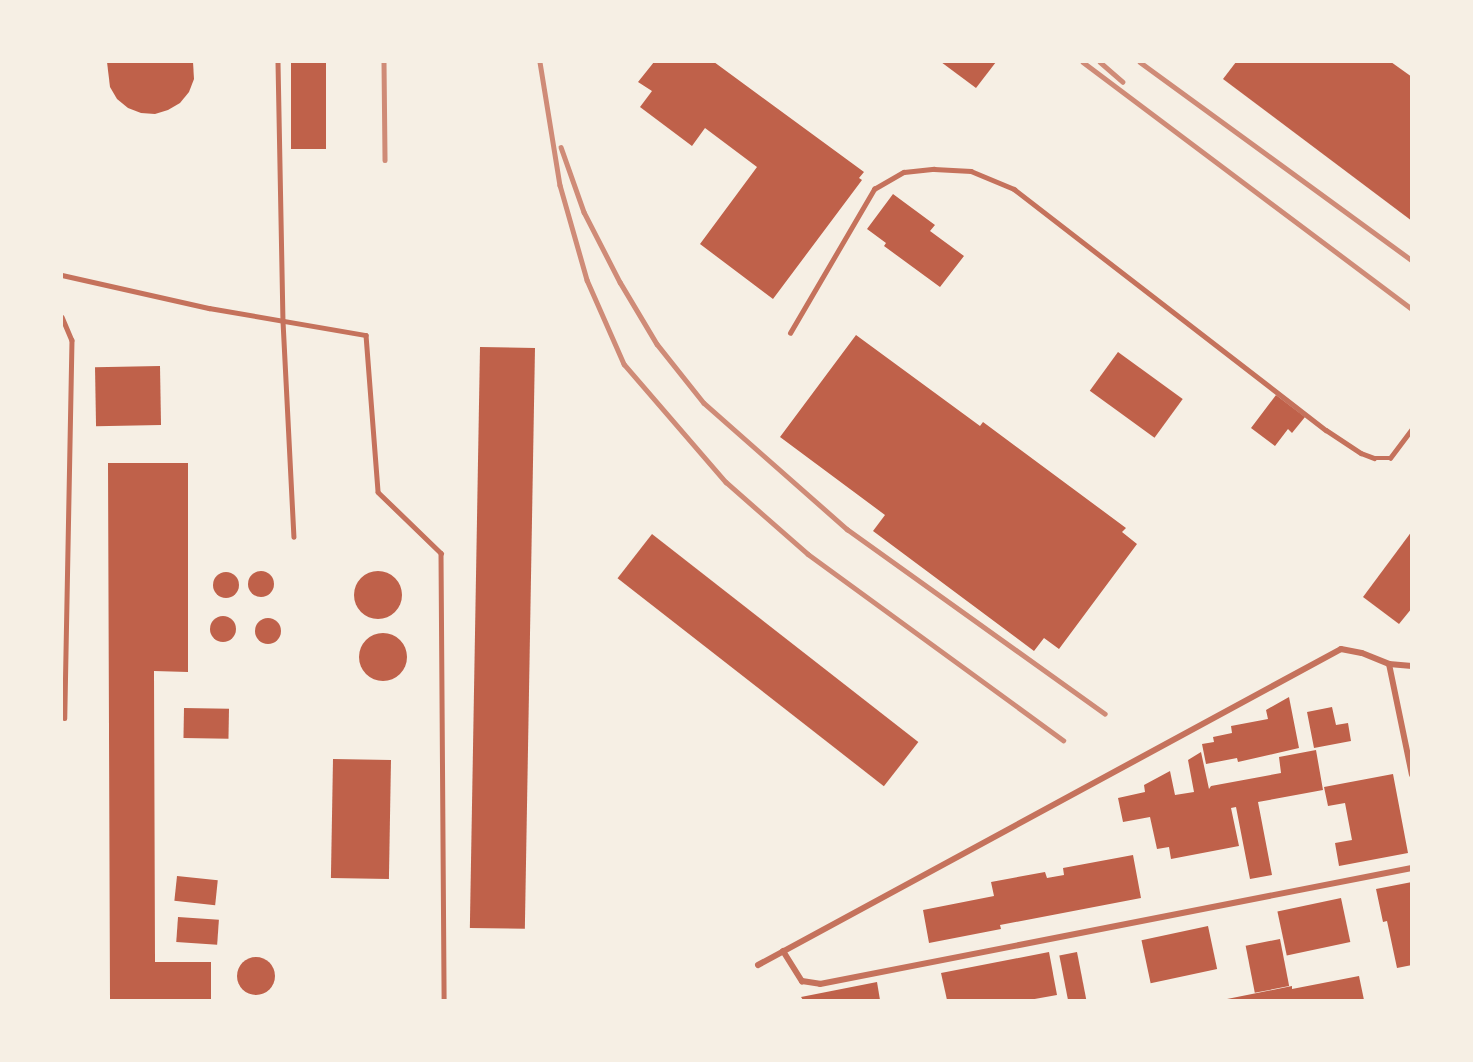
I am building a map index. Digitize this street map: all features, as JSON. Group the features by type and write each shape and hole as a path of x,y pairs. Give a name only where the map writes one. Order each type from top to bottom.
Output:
{"street":[{"path":"758,965 1341,649 1362,652 1389,664 1412,666"},
{"path":"1389,664 1412,776"},
{"path":"783,951 802,981 820,984 1412,868"}],"lane":[{"path":"278,62 284,321 294,537"},
{"path":"790,333 874,189 904,172 934,169 971,171 1014,189 1326,430 1361,453 1374,458 1390,458 1412,429"},
{"path":"62,275 284,321 366,335 378,492 441,553 444,1000"},
{"path":"62,317 72,340 65,718"}],"building":[{"path":"107,62 193,62 194,79 189,92 180,103 155,114 141,113 128,108 117,99 110,87"},
{"path":"291,62 326,62 326,149 291,149"},
{"path":"654,62 714,62 864,172 859,178 862,180 773,299 700,244 757,167 705,128 692,146 640,107 652,91 638,82"},
{"path":"941,62 996,62 976,88"},
{"path":"1236,62 1391,62 1412,77 1412,221 1223,79"},
{"path":"893,194 935,225 930,231 964,256 940,287 884,246 886,243 867,229"},
{"path":"856,335 980,426 983,422 1126,528 1122,532 1137,544 1059,649 1044,638 1034,651 873,531 885,515 780,437"},
{"path":"480,347 535,348 525,929 470,928"},
{"path":"1118,352 1183,399 1155,438 1090,391"},
{"path":"160,366 161,425 96,426 95,367"},
{"path":"1276,395 1305,417 1292,433 1288,429 1275,446 1251,428"},
{"path":"108,463 188,463 188,672 154,671 155,962 211,962 211,1000 110,1000"},
{"path":"1412,531 1412,608 1399,624 1363,597"},
{"path":"652,534 918,742 884,786 618,578"},
{"path":"261,571 270,575 274,584 270,593 261,597 252,593 248,584 252,575"},
{"path":"373,571 383,571 395,578 402,590 402,600 395,612 383,619 373,619 358,608 354,600 354,590 365,575"},
{"path":"226,572 235,576 239,585 235,594 226,598 217,594 213,585 217,576"},
{"path":"223,616 232,620 236,629 232,638 223,642 214,638 210,629 214,620"},
{"path":"268,618 277,622 281,631 277,640 268,644 259,640 255,631 259,622"},
{"path":"378,633 388,633 400,640 407,652 407,662 400,674 388,681 378,681 363,670 359,662 359,652 370,637"},
{"path":"1289,697 1299,748 1238,762 1237,758 1206,764 1202,744 1214,742 1213,737 1232,733 1231,726 1268,719 1266,710"},
{"path":"1332,707 1336,725 1348,723 1351,741 1314,748 1307,712"},
{"path":"184,708 229,709 228,739 183,738"},
{"path":"1316,750 1323,790 1258,802 1272,875 1250,879 1236,807 1231,808 1239,846 1171,859 1169,847 1157,849 1150,817 1123,822 1118,798 1145,792 1144,785 1170,771 1175,795 1194,792 1188,760 1201,752 1209,789 1211,786 1281,773 1279,757"},
{"path":"333,759 391,760 389,879 331,878"},
{"path":"1393,774 1408,853 1339,866 1335,843 1352,840 1345,803 1328,806 1324,787"},
{"path":"1133,855 1141,898 1000,925 1001,929 929,943 923,910 994,896 991,882 1045,872 1047,878 1064,875 1063,868"},
{"path":"177,876 218,880 215,905 174,901"},
{"path":"1412,882 1412,965 1397,968 1387,921 1383,922 1376,889"},
{"path":"1341,898 1350,942 1287,956 1277,912"},
{"path":"178,917 219,920 217,945 176,942"},
{"path":"1208,926 1217,969 1151,983 1141,940"},
{"path":"1280,939 1289,986 1255,993 1246,946"},
{"path":"1049,952 1057,995 1029,1000 947,1000 941,973"},
{"path":"1077,952 1086,1000 1068,1000 1059,955"},
{"path":"256,957 270,962 275,976 270,990 256,995 242,990 237,976 242,962"},
{"path":"1359,976 1364,1000 1222,1000 1292,986 1292,989"},
{"path":"877,982 880,1000 803,1000 801,997"}],"railway":[{"path":"384,62 385,160"},
{"path":"540,62 560,185 587,280 624,364 726,482 808,554 1063,740"},
{"path":"1083,62 1412,309"},
{"path":"1100,62 1123,82"},
{"path":"1140,62 1412,260"},
{"path":"561,147 584,212 620,282 657,344 704,403 847,529 1105,714"}]}
